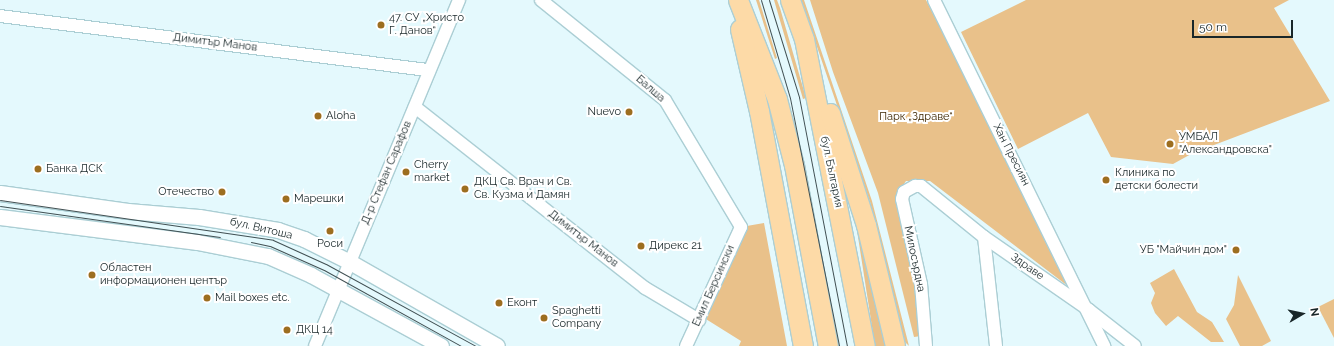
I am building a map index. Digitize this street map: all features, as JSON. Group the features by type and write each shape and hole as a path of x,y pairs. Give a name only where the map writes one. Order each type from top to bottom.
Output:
{"main road":[{"path":"734,0 759,111 803,346"},
{"path":"738,0 777,99 794,166 828,346"},
{"name":"бул. България","path":"790,0 804,40 865,346"},
{"path":"804,40 866,225 895,346"}],"street":[{"name":"Д-р Стефан Сарафов","path":"315,346 459,0"},
{"name":"Балша","path":"541,0 666,100 741,227"},
{"name":"Хан Пресиян","path":"934,0 1089,310 1104,346"},
{"name":"Димитър Манов","path":"0,16 430,70"},
{"name":"Димитър Манов","path":"415,107 645,288 699,320"},
{"name":"Здраве","path":"921,186 984,236 1089,310 1134,346"},
{"name":"Милосърдна","path":"921,186 908,188 902,199 921,284 926,346"},
{"name":"бул. Витоша","path":"0,194 128,212 248,224 304,239 350,262 496,346"},
{"path":"0,217 249,251 294,266 441,346"},
{"name":"Емил Берсински","path":"686,346 741,227"},
{"path":"984,236 996,346"}],"green space":[{"path":"756,0 759,0 777,58 775,59"},
{"path":"774,0 777,0 780,8 806,98 803,99"},
{"path":"801,0 804,0 872,201 909,346 905,342 870,202"},
{"name":"Парк „Здраве“","path":"810,0 926,0 1073,290 930,181 906,181 896,195 912,264 921,336 914,337 878,193 833,72"},
{"path":"1026,0 1289,0 1274,8 1330,101 1193,153 1173,164 1111,157 1088,113 1018,149 961,32"},
{"path":"764,223 787,346 739,346 741,341 701,316 741,227"},
{"path":"857,224 889,346 875,346"},
{"path":"1174,269 1197,312 1212,322 1224,342 1211,342 1178,316 1166,326 1155,313 1151,303 1155,293 1150,283"},
{"path":"1238,275 1271,341 1262,346 1240,346 1226,319 1234,305"},
{"path":"1334,299 1334,338 1318,307"}],"tram line":[{"path":"761,0 790,98 839,346"},
{"path":"769,0 799,97 847,346"},
{"path":"0,200 273,240 326,264 476,346"},
{"path":"0,206 220,237"},
{"path":"251,242 270,246 324,270 461,346"}],"place":[{"name":"47. СУ „Христо Г. Данов“","path":"381,25"},
{"name":"Nuevo","path":"629,112"},
{"name":"Aloha","path":"318,116"},
{"name":"УМБАЛ \"Александровска\"","path":"1170,144"},
{"name":"Банка ДСК","path":"38,169"},
{"name":"Cherry market","path":"406,172"},
{"name":"Клиника по детски болести","path":"1106,180"},
{"name":"ДКЦ Св. Врач и Св. Св. Кузма и Дамян","path":"465,189"},
{"name":"Отечество","path":"222,192"},
{"name":"Марешки","path":"286,199"},
{"name":"Роси","path":"330,231"},
{"name":"Дирекс 21","path":"641,246"},
{"name":"УБ \"Майчин дом\"","path":"1236,250"},
{"name":"Областен информационен център","path":"92,275"},
{"name":"Mail boxes etc.","path":"207,298"},
{"name":"Еконт","path":"499,303"},
{"name":"Spaghetti Company","path":"544,318"},
{"name":"ДКЦ 14","path":"287,330"}]}
